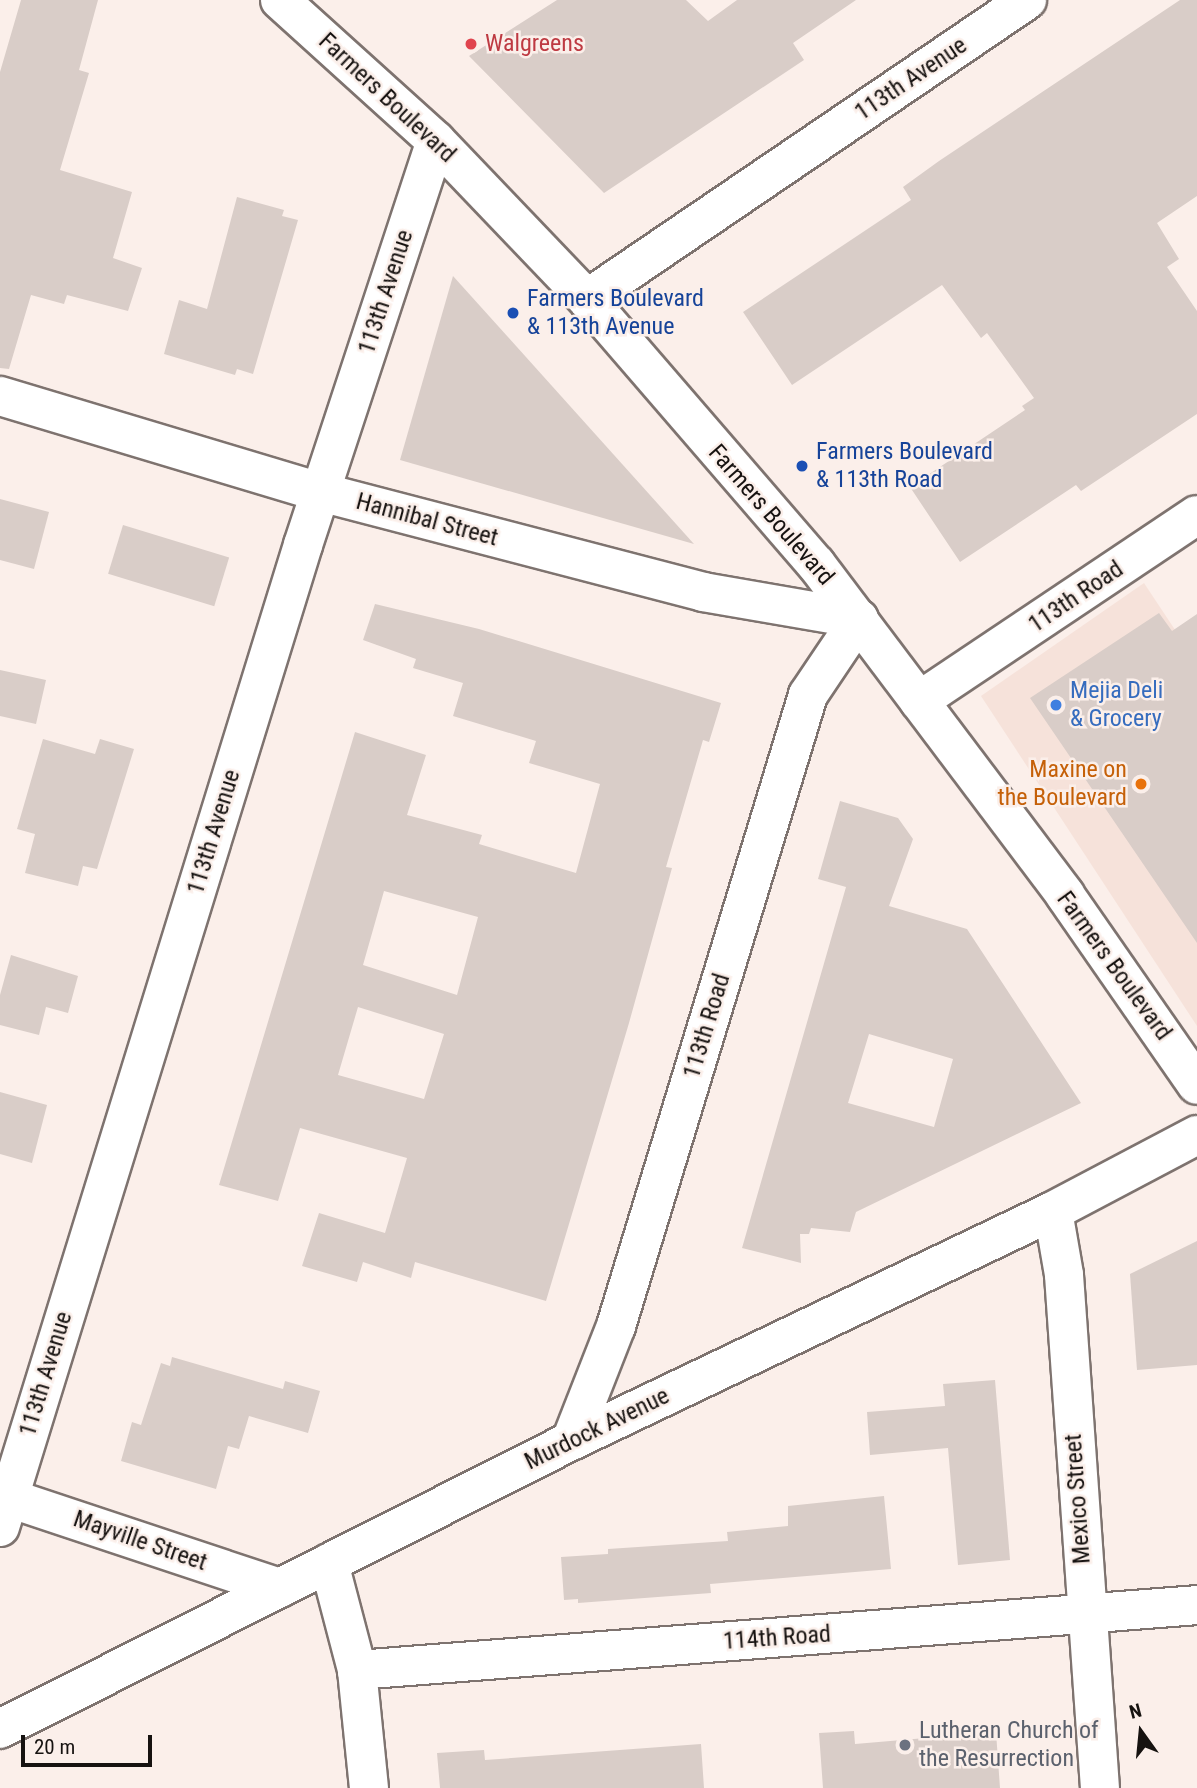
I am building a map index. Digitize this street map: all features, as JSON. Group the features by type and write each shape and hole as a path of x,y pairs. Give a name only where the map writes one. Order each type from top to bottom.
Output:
{"street":[{"name":"Farmers Boulevard","path":"280,0 436,141 587,299 859,620 1065,895 1197,1085"},
{"name":"113th Avenue","path":"587,299 1027,0"},
{"name":"113th Avenue","path":"3,1506 320,492 436,141"},
{"name":"Hannibal Street","path":"0,396 320,492 743,602 859,620"},
{"name":"113th Road","path":"919,701 1197,515"},
{"name":"113th Road","path":"571,1441 616,1326 808,695 859,620"},
{"name":"Murdock Avenue","path":"0,1729 571,1441 1053,1211 1197,1135"},
{"name":"Mexico Street","path":"1053,1211 1063,1275 1085,1614 1100,1788"},
{"name":"Mayville Street","path":"3,1506 280,1588"},
{"path":"329,1563 357,1670 369,1788"},
{"name":"114th Road","path":"357,1670 1197,1605"}],"shaded area":[{"path":"1144,583 1197,663 1197,1026 981,696"}],"building":[{"path":"21,0 98,0 79,70 89,73 60,170 132,192 113,258 142,268 128,311 67,295 64,304 31,295 9,369 0,368 0,72"},
{"path":"557,0 686,0 708,21 737,0 856,0 793,43 804,60 604,193 469,56"},
{"path":"1180,0 1197,0 1197,196 1157,223 1179,259 1167,267 1197,311 1197,414 1081,491 1076,485 960,562 910,487 1025,410 1022,406 1034,398 987,333 981,338 942,285 792,385 743,312 911,200 903,187 939,161"},
{"path":"237,197 284,210 282,216 298,220 253,374 237,369 235,375 164,354 179,300 207,309"},
{"path":"453,276 552,386 694,544 400,460"},
{"path":"0,499 49,512 34,569 0,560"},
{"path":"123,525 229,557 214,606 108,574"},
{"path":"375,604 479,629 721,703 709,742 703,740 666,867 672,868 629,1023 546,1301 415,1262 411,1278 363,1262 357,1282 302,1266 319,1213 385,1233 407,1158 300,1128 278,1201 219,1185 355,732 426,755 407,815 482,835 479,844 576,873 600,784 529,763 536,741 453,716 463,683 413,668 416,659 363,640","holes":["384,891 478,917 457,995 363,965","358,1007 444,1034 424,1099 338,1075"]},
{"path":"1159,613 1172,631 1197,614 1197,943 1030,698"},
{"path":"0,670 46,680 36,724 0,716"},
{"path":"43,739 95,754 100,739 134,749 97,869 83,866 78,886 25,873 35,834 17,829"},
{"path":"840,801 898,818 913,839 889,906 967,929 1081,1103 856,1212 850,1232 811,1228 809,1234 800,1234 801,1263 742,1248 846,887 818,879","holes":["869,1034 953,1059 934,1127 848,1103"]},
{"path":"11,955 78,976 68,1013 46,1007 39,1035 0,1025 0,995"},
{"path":"0,1092 47,1105 32,1163 0,1154"},
{"path":"1197,1241 1197,1365 1137,1370 1130,1274"},
{"path":"172,1357 283,1389 285,1381 320,1391 308,1433 249,1416 239,1449 228,1446 216,1489 121,1461 132,1422 141,1425 161,1363 170,1366"},
{"path":"995,1380 1010,1560 958,1565 948,1448 870,1455 867,1412 945,1406 943,1384"},
{"path":"884,1496 891,1569 710,1584 711,1593 578,1603 578,1599 564,1600 561,1557 608,1554 608,1549 728,1541 727,1532 788,1526 788,1506"},
{"path":"854,1731 855,1744 996,1732 1000,1788 823,1788 819,1733"},
{"path":"701,1744 704,1788 440,1788 437,1753 484,1750 485,1760"}],"place":[{"name":"Walgreens","path":"471,44"},
{"name":"Farmers Boulevard & 113th Avenue","path":"513,313"},
{"name":"Farmers Boulevard & 113th Road","path":"802,466"},
{"name":"Mejia Deli & Grocery","path":"1056,705"},
{"name":"Maxine on the Boulevard","path":"1141,784"},
{"name":"Lutheran Church of the Resurrection","path":"905,1745"}]}
